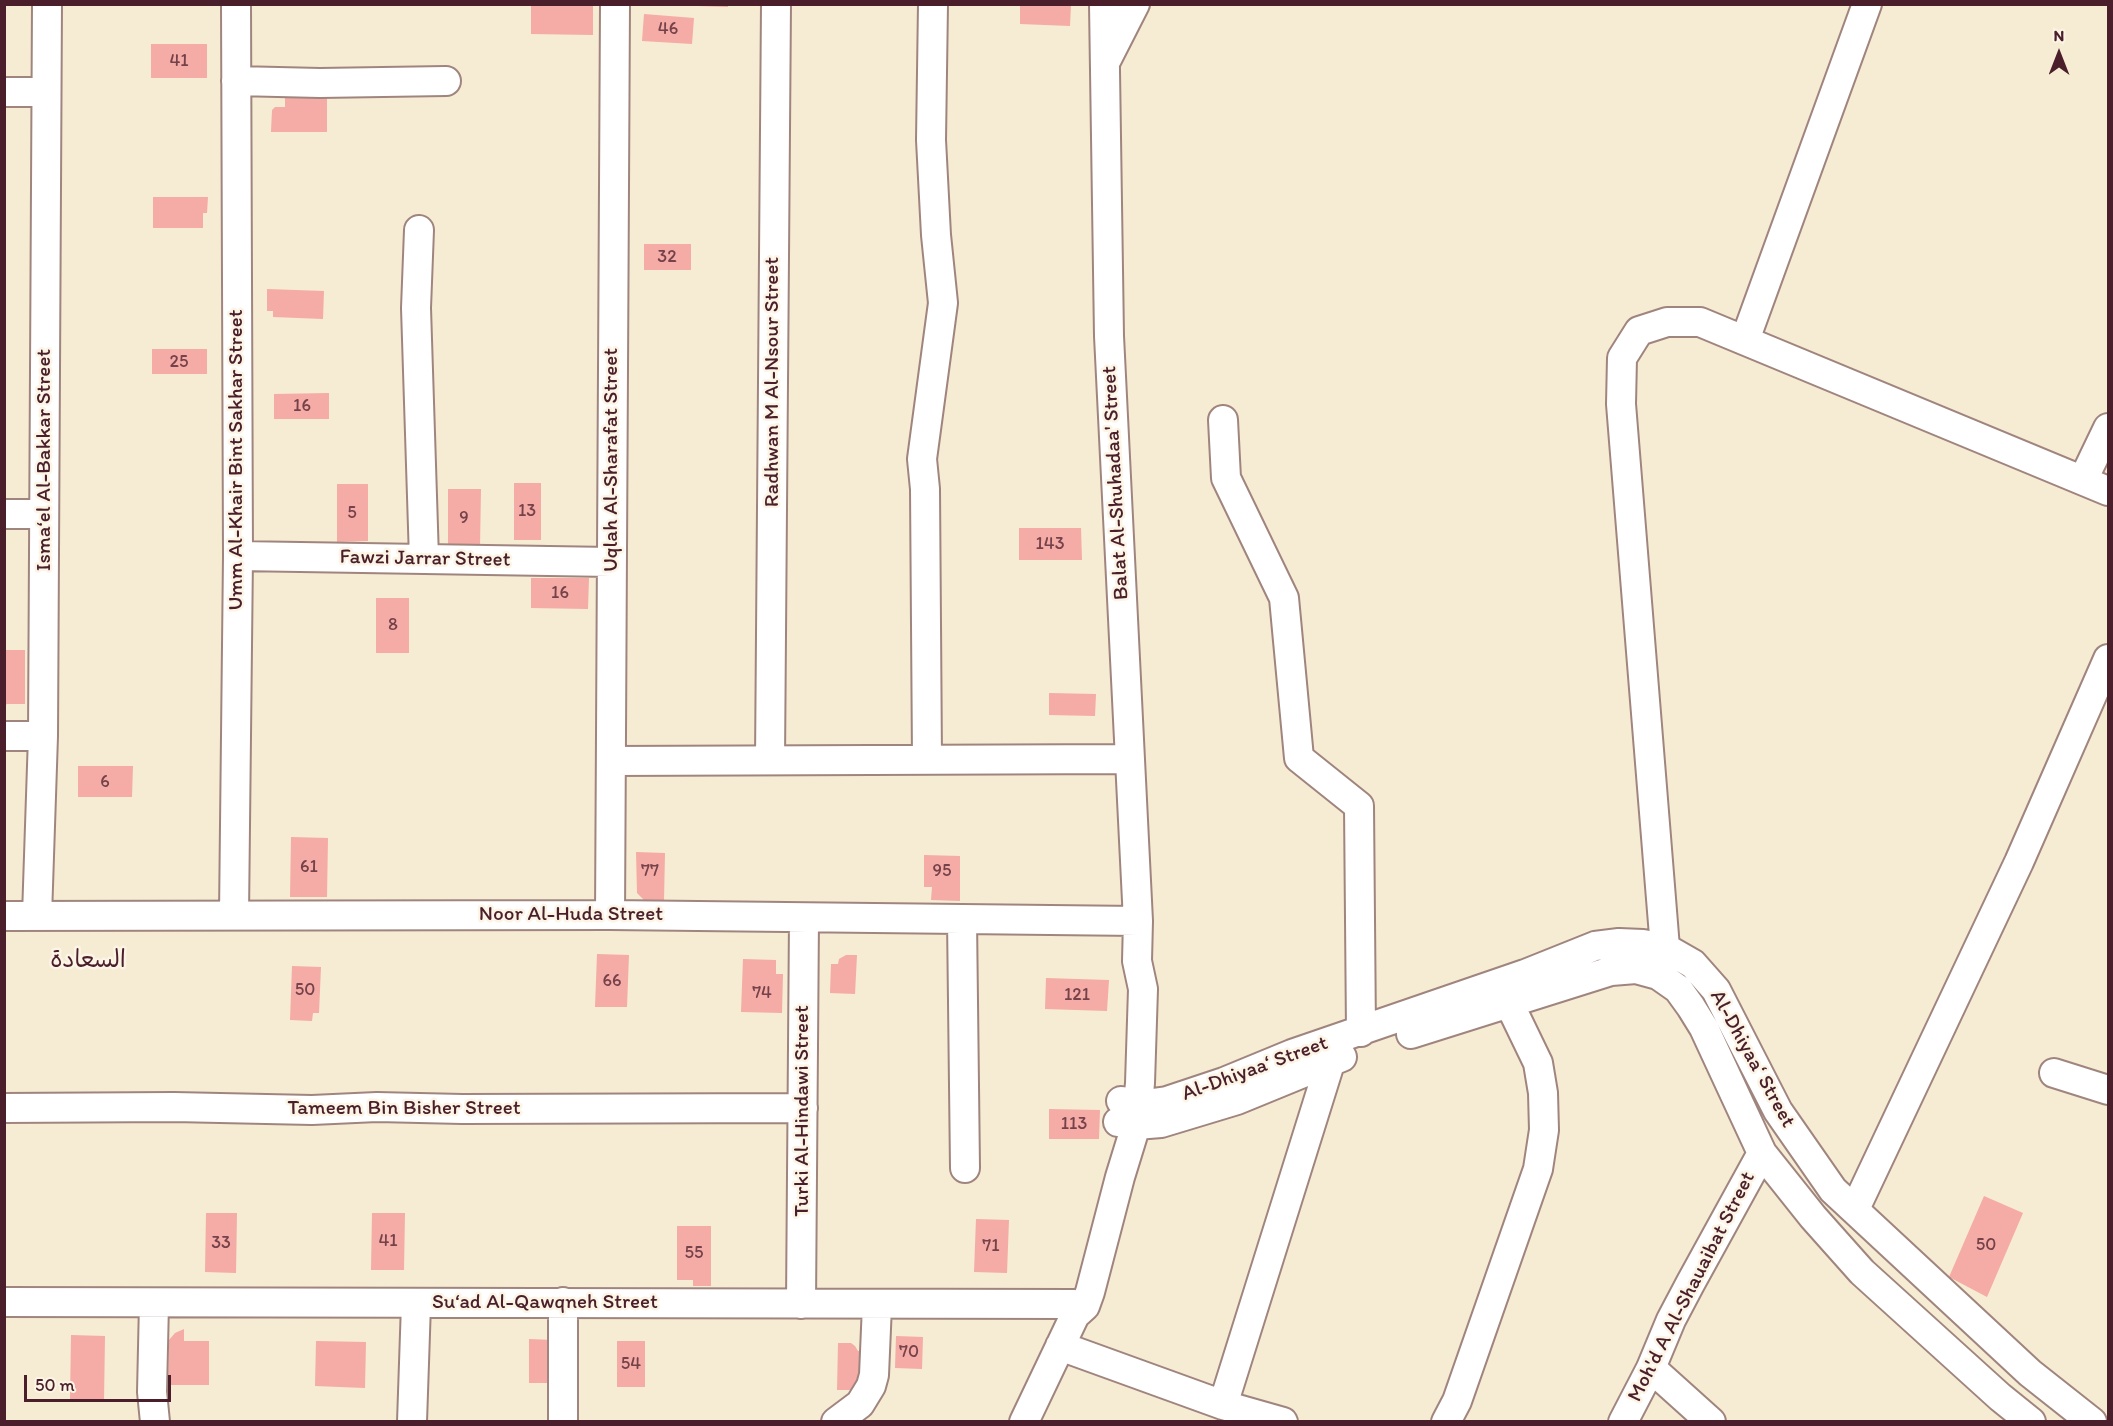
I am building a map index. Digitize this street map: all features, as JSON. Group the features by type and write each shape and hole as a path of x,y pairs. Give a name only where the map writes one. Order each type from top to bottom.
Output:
{"street":[{"name":"Isma‘el Al-Bakkar Street","path":"38,916 43,736 47,4"},
{"name":"Umm Al-Khair Bint Sakhar Street","path":"234,915 238,556 236,4"},
{"name":"Uqlah Al-Sharafat Street","path":"610,915 615,4"},
{"name":"Radhwan M Al-Nsour Street","path":"770,760 776,4"},
{"path":"927,759 925,489 922,459 943,303 936,236 931,140 933,4"},
{"name":"Balat Al-Shuhadaa' Street","path":"1024,1422 1078,1308 1127,1113 1143,988 1137,961 1138,921 1109,336 1104,4"},
{"path":"1104,63 1135,4"},
{"path":"1744,340 1867,4"},
{"path":"236,81 320,83 446,81"},
{"path":"4,92 46,93"},
{"path":"419,230 416,308 424,559"},
{"path":"1665,948 1621,404 1622,358 1639,331 1667,322 1700,322 2096,485 2109,428"},
{"path":"1223,420 1226,478 1284,598 1299,758 1359,806 1361,1032"},
{"path":"4,514 44,514"},
{"name":"Fawzi Jarrar Street","path":"238,556 611,562"},
{"path":"1855,1209 2019,862 2109,659"},
{"path":"4,736 43,736"},
{"path":"612,760 1130,759"},
{"name":"Noor Al-Huda Street","path":"4,916 610,915 1138,921"},
{"name":"Turki Al-Hindawi Street","path":"801,1304 804,918"},
{"path":"962,919 965,1168"},
{"name":"Al-Dhiyaa‘ Street","path":"1127,1113 1215,1086 1292,1054 1525,974 1595,946 1619,943 1665,948 1693,964 1716,990 1778,1111 1833,1190 2030,1373 2092,1422"},
{"name":"Al-Dhiyaa‘ Street","path":"1127,1113 1161,1123 1237,1100 1331,1060 1611,971 1636,969 1658,975 1678,989 1695,1014 1762,1153 1813,1216 1862,1272 2000,1397 2031,1422"},
{"path":"1446,1422 1457,1401 1538,1169 1544,1130 1543,1093 1538,1064 1509,1003"},
{"path":"1223,1405 1331,1060"},
{"path":"2054,1073 2109,1090"},
{"name":"Tameem Bin Bisher Street","path":"4,1107 312,1110 377,1107 462,1109 803,1108"},
{"name":"Moh'd A Al-Shauaibat Street","path":"1623,1422 1651,1368 1671,1320 1762,1153"},
{"name":"Su‘ad Al-Qawqneh Street","path":"4,1302 416,1304 563,1302 1078,1308"},
{"path":"563,1302 563,1422"},
{"path":"154,1303 152,1392 154,1422"},
{"path":"412,1422 416,1304"},
{"path":"836,1422 860,1404 871,1386 874,1375 877,1305"},
{"path":"1060,1346 1223,1405 1283,1422"},
{"path":"1651,1368 1711,1422"}],"building":[{"path":"531,4 593,4 593,35 531,34"},
{"path":"698,4 728,4 728,7 698,6"},
{"path":"1020,4 1071,4 1070,26 1020,24"},
{"path":"644,14 694,18 692,44 642,41"},
{"path":"151,44 207,44 207,78 151,78"},
{"path":"285,98 327,98 327,132 271,132 272,110 275,107 285,107"},
{"path":"153,197 208,197 207,213 203,213 203,228 153,228"},
{"path":"644,244 691,244 691,270 644,270"},
{"path":"267,289 324,291 323,319 273,317 273,311 267,311"},
{"path":"152,349 207,349 207,374 152,374"},
{"path":"329,393 329,419 274,419 274,394"},
{"path":"514,483 541,483 541,540 514,540"},
{"path":"337,484 368,484 368,541 337,542"},
{"path":"448,489 481,489 480,547 448,546"},
{"path":"1019,528 1081,528 1082,560 1019,560"},
{"path":"531,578 589,578 588,609 531,608"},
{"path":"376,598 409,598 409,653 376,653"},
{"path":"4,650 25,650 25,704 4,706"},
{"path":"1049,693 1096,694 1095,716 1049,715"},
{"path":"78,766 133,766 132,797 78,797"},
{"path":"291,837 328,838 327,897 290,897"},
{"path":"636,852 665,853 664,900 644,900 637,893"},
{"path":"924,855 960,856 960,901 931,900 932,887 924,887"},
{"path":"597,954 629,955 627,1007 595,1007"},
{"path":"846,955 857,955 855,994 830,993 831,964 838,964 839,959"},
{"path":"743,959 776,960 776,974 783,974 782,1013 741,1012"},
{"path":"292,966 321,967 319,1013 313,1013 312,1021 290,1020"},
{"path":"1046,978 1109,980 1107,1011 1045,1009"},
{"path":"1049,1109 1100,1110 1099,1139 1049,1139"},
{"path":"1984,1196 2023,1213 1987,1297 1949,1277"},
{"path":"206,1213 237,1213 236,1273 205,1272"},
{"path":"372,1213 405,1213 404,1270 371,1270"},
{"path":"976,1219 1009,1220 1007,1273 974,1272"},
{"path":"677,1226 711,1226 711,1286 693,1286 693,1280 677,1280"},
{"path":"184,1329 184,1341 209,1341 209,1385 168,1385 169,1340 175,1333"},
{"path":"71,1335 105,1336 104,1401 70,1400"},
{"path":"896,1336 923,1337 922,1369 895,1368"},
{"path":"529,1339 554,1340 553,1383 529,1383"},
{"path":"316,1341 366,1342 365,1388 315,1386"},
{"path":"617,1341 645,1341 645,1387 617,1387"},
{"path":"838,1343 851,1343 858,1351 862,1351 862,1390 837,1390"}],"district":[{"name":"السعادة","path":"88,961"}]}
